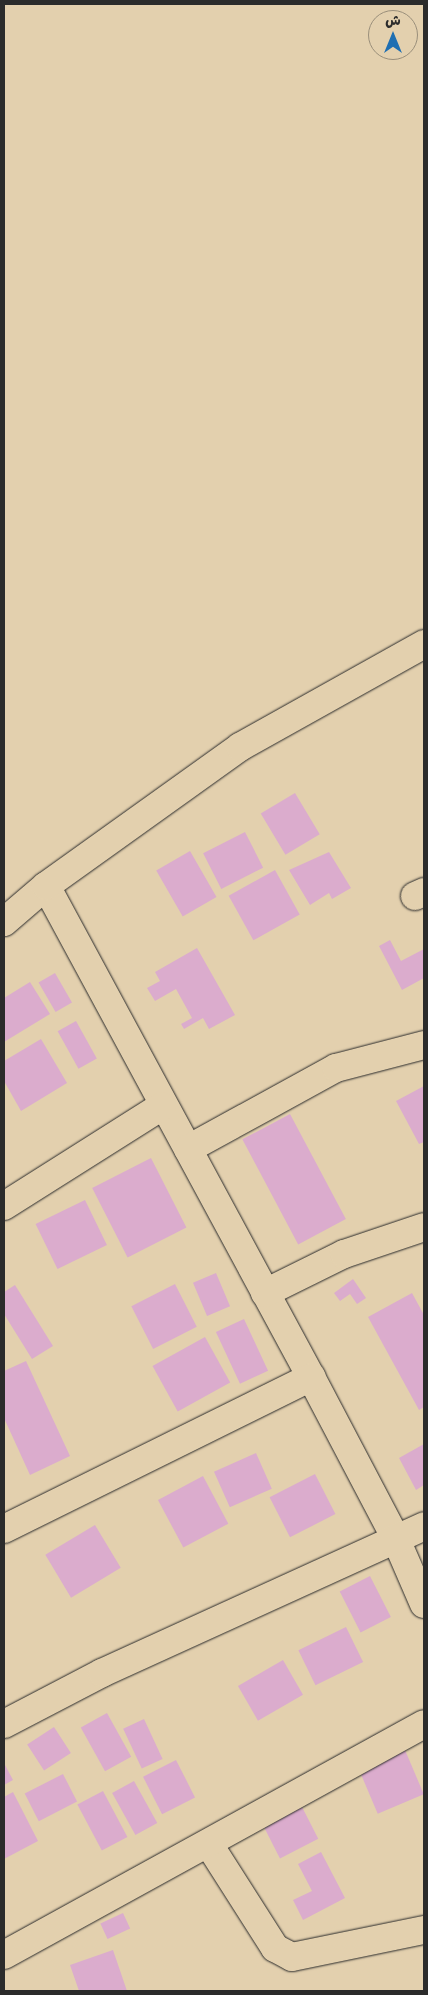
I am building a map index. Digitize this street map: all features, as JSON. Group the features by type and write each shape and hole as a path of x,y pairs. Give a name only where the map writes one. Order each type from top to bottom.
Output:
{"street":[{"path":"4,922 46,886 240,747 424,644"},
{"path":"46,886 162,1106 188,1149 311,1377 395,1537 424,1604"},
{"path":"188,1149 336,1068 424,1046"},
{"path":"4,1206 162,1106"},
{"path":"265,1293 344,1254 424,1229"},
{"path":"4,1529 311,1377"},
{"path":"4,1724 102,1673 395,1537 424,1526"},
{"path":"4,1956 210,1846 424,1724"},
{"path":"210,1846 275,1948 292,1957 424,1930"}],"building":[{"path":"295,793 320,834 285,855 261,814"},
{"path":"245,832 263,868 221,889 203,853"},
{"path":"190,851 216,897 183,916 156,870"},
{"path":"329,852 351,888 332,899 329,893 310,905 289,870"},
{"path":"275,870 300,915 253,940 229,896"},
{"path":"390,940 401,961 424,949 424,978 402,990 379,946"},
{"path":"197,948 235,1015 209,1029 203,1018 184,1029 181,1024 192,1018 176,989 155,1001 147,988 160,981 155,972"},
{"path":"55,973 72,1002 56,1012 39,982"},
{"path":"30,982 50,1014 4,1042 4,998"},
{"path":"76,1021 97,1059 78,1069 58,1031"},
{"path":"41,1039 67,1083 21,1111 4,1081 4,1061"},
{"path":"424,1086 424,1142 419,1144 396,1101"},
{"path":"290,1114 346,1219 298,1244 242,1139"},
{"path":"151,1158 186,1227 128,1257 92,1188"},
{"path":"85,1200 107,1245 57,1269 36,1224"},
{"path":"216,1273 230,1306 207,1316 193,1283"},
{"path":"353,1279 366,1298 357,1304 350,1294 340,1301 334,1293"},
{"path":"175,1284 197,1327 153,1349 131,1306"},
{"path":"15,1285 53,1346 32,1359 4,1314 4,1292"},
{"path":"412,1293 424,1315 424,1407 419,1410 368,1317"},
{"path":"244,1319 268,1371 240,1384 216,1332"},
{"path":"205,1337 230,1382 178,1412 153,1366"},
{"path":"26,1361 70,1456 30,1475 4,1418 4,1371"},
{"path":"424,1444 424,1485 416,1490 399,1458"},
{"path":"256,1453 272,1489 230,1507 214,1472"},
{"path":"315,1474 335,1514 290,1537 270,1497"},
{"path":"203,1476 228,1524 183,1548 158,1500"},
{"path":"95,1525 121,1568 71,1598 45,1555"},
{"path":"370,1576 391,1617 361,1632 340,1591"},
{"path":"346,1627 363,1662 315,1685 298,1650"},
{"path":"283,1660 303,1695 258,1721 238,1686"},
{"path":"107,1713 131,1757 105,1771 81,1728"},
{"path":"144,1719 163,1759 142,1769 123,1729"},
{"path":"54,1727 71,1753 44,1770 27,1744"},
{"path":"405,1750 424,1794 378,1814 359,1770"},
{"path":"176,1760 195,1797 162,1814 143,1777"},
{"path":"4,1763 13,1780 4,1785"},
{"path":"63,1774 77,1802 39,1821 25,1794"},
{"path":"134,1781 157,1823 135,1835 112,1793"},
{"path":"103,1791 127,1837 102,1851 77,1805"},
{"path":"13,1792 38,1841 4,1859 4,1797"},
{"path":"301,1805 318,1839 280,1858 263,1825"},
{"path":"321,1852 345,1898 303,1920 293,1900 312,1891 298,1864"},
{"path":"123,1913 130,1928 108,1939 100,1924"},
{"path":"113,1950 127,1991 79,1991 70,1965"}]}
